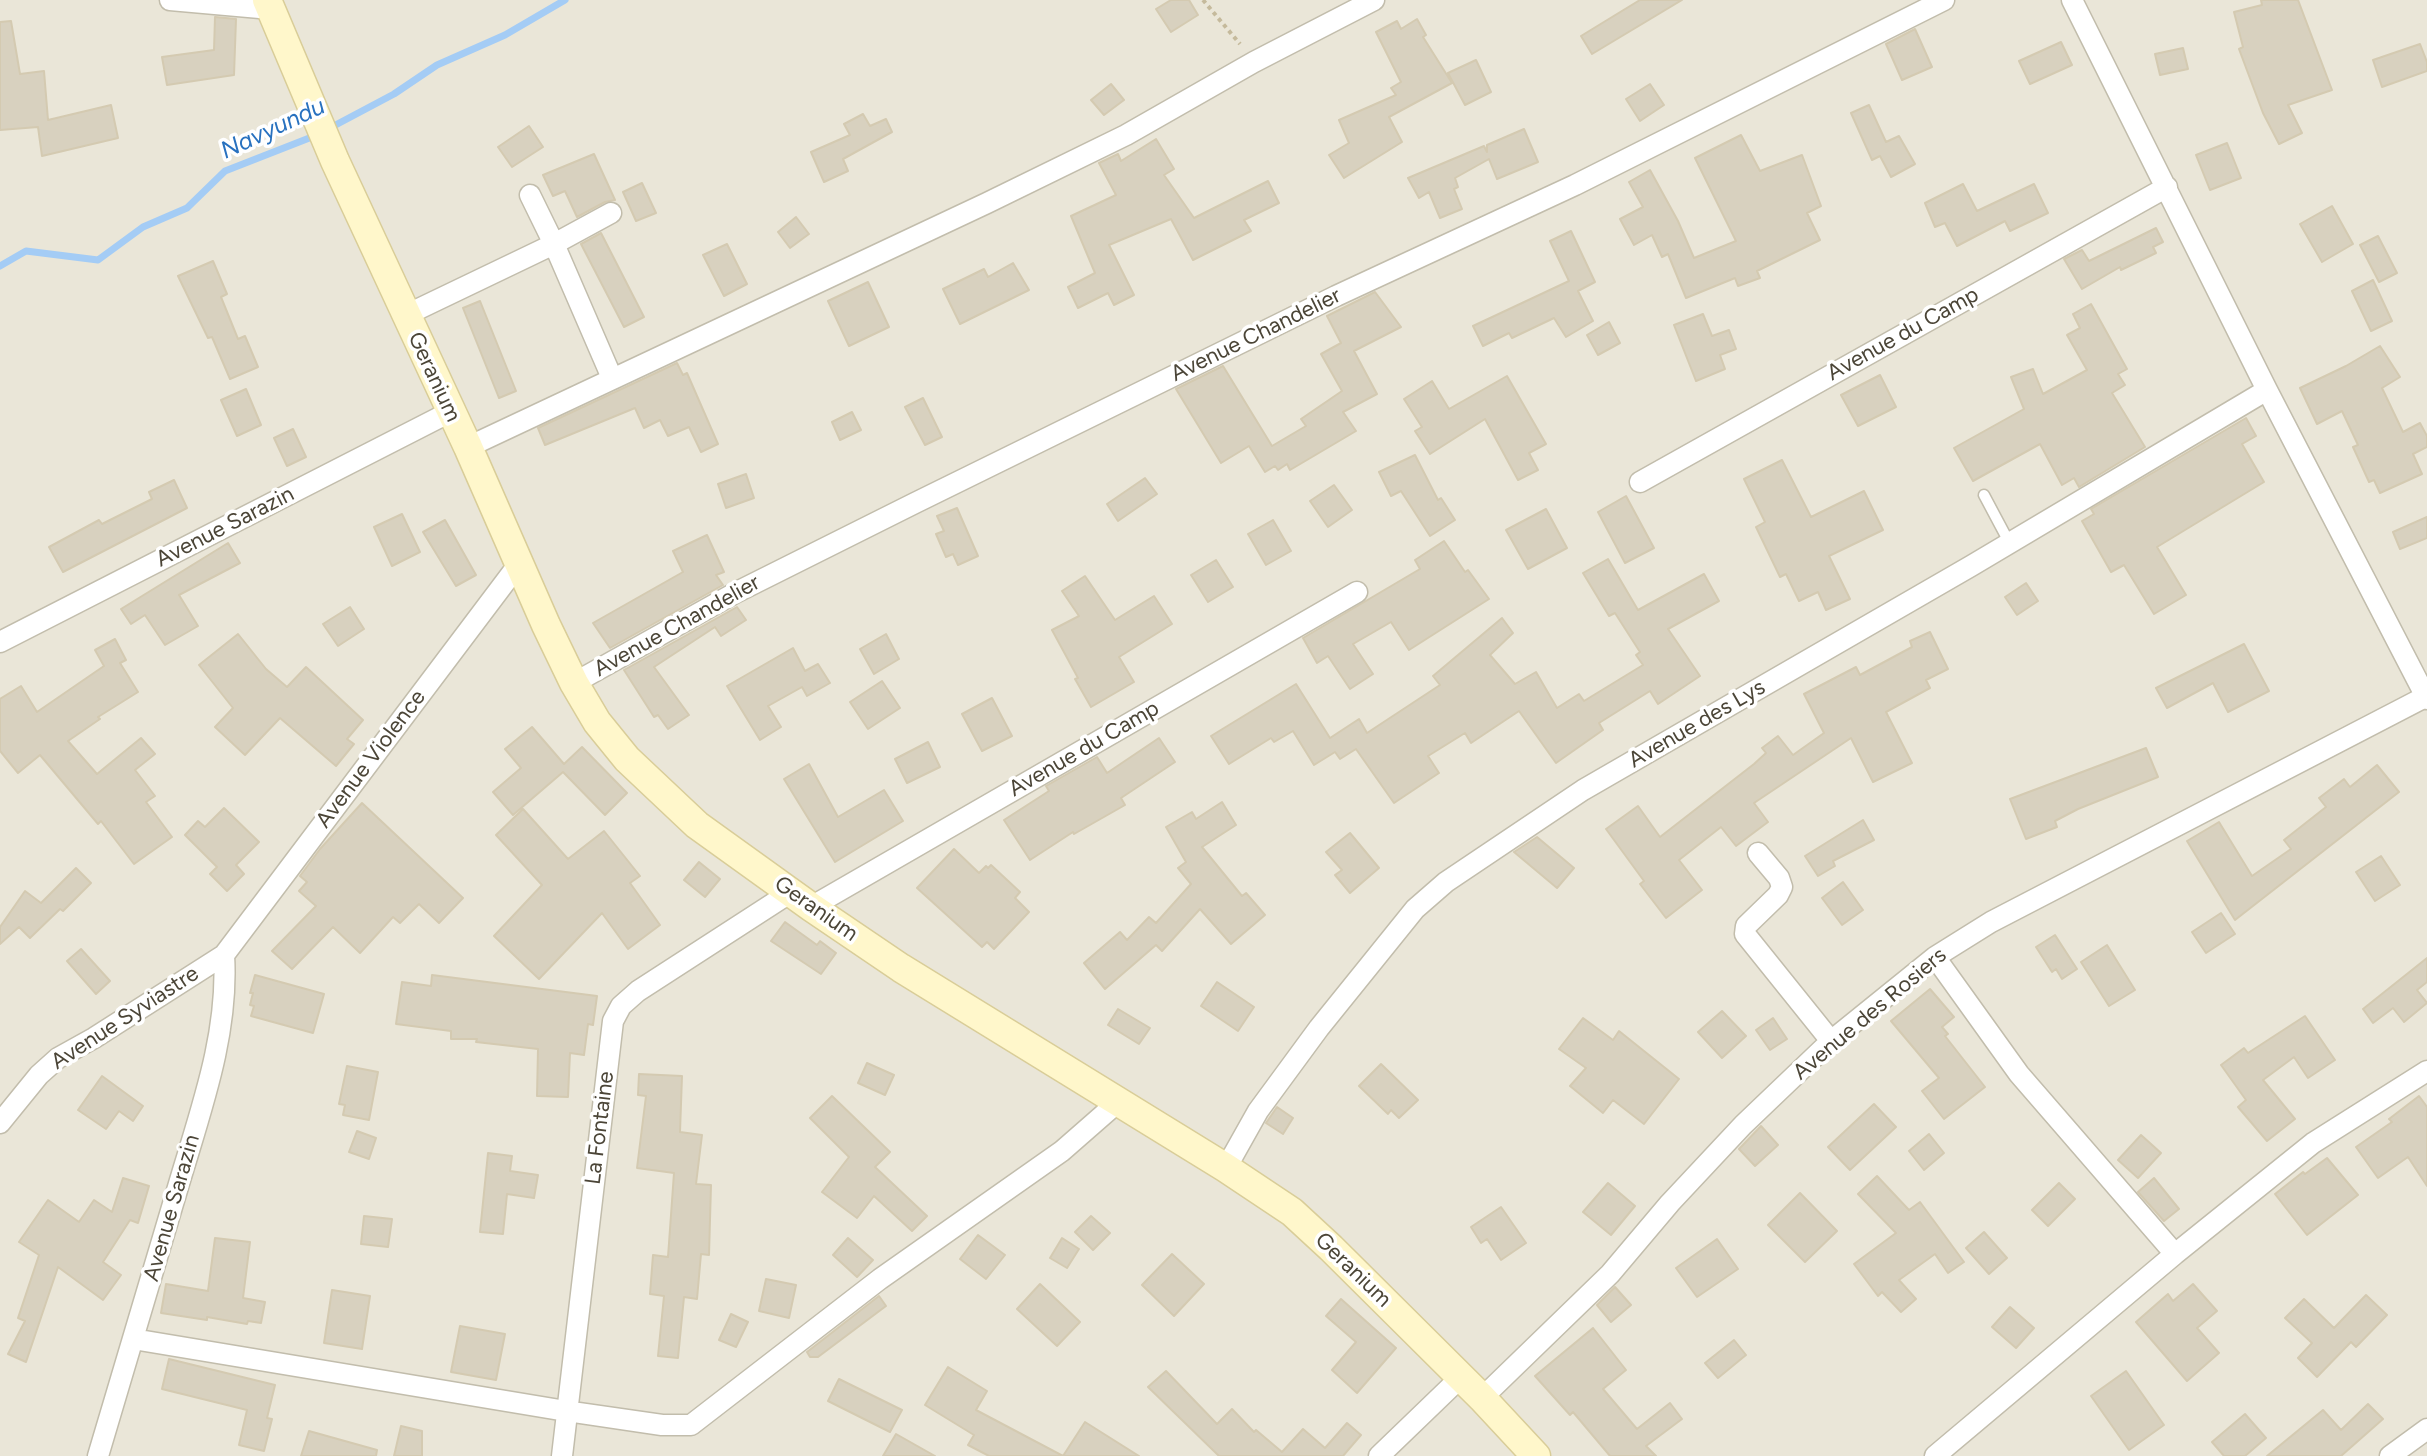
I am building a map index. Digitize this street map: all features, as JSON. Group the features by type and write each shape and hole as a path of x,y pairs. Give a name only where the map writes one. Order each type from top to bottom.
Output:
{"street":[{"path":"170,0 269,5"},
{"path":"468,447 1043,176 1126,135 1254,62 1374,0"},
{"name":"Avenue Chandelier","path":"574,683 735,593 901,510 1336,296 1589,178 1944,0"},
{"path":"2072,0 2267,390 2426,698"},
{"name":"Geranium","path":"269,5 335,161 574,683 597,722 627,759 697,825 801,900 901,968 1292,1212 1461,1377 1536,1456"},
{"name":"Avenue du Camp","path":"1640,482 2167,187"},
{"path":"530,195 612,378"},
{"path":"406,315 611,213"},
{"name":"Avenue des Lys","path":"1226,1168 1258,1111 1310,1040 1406,919 1428,896 1583,790 2267,390"},
{"name":"Avenue Sarazin","path":"0,642 450,412"},
{"name":"Avenue Violence","path":"224,955 518,565"},
{"name":"Avenue du Camp","path":"801,900 1357,592"},
{"name":"Avenue des Rosiers","path":"1482,1398 1610,1274 1743,1125 1831,1041 1935,957 1991,922 2426,698"},
{"path":"1758,853 1779,878 1782,887 1778,895 1746,926 1745,934 1831,1041"},
{"name":"La Fontaine","path":"562,1456 616,1012 638,991 801,900"},
{"name":"Avenue Sarazin","path":"98,1456 209,1082 223,1017 226,987 224,955"},
{"name":"Avenue Syviastre","path":"0,1123 39,1075 58,1058 224,955"},
{"path":"1935,957 2019,1074 2175,1254"},
{"path":"1935,1456 2175,1254 2313,1143 2427,1071"},
{"path":"133,1339 566,1411 662,1425 691,1425 868,1288 1062,1151 1118,1102"},
{"path":"1379,1456 1461,1377"},
{"path":"2390,1456 2427,1429"}],"lane":[{"path":"1984,495 2009,542"}],"path":[{"path":"1203,0 1254,62"}],"shaded area":[{"path":"0,0 2427,0 2427,1456 0,1456"}],"building":[{"path":"1171,0 1189,0 1198,15 1171,32 1156,9"},
{"path":"1640,0 1682,0 1592,54 1581,36"},
{"path":"2261,0 2298,0 2332,90 2288,105 2302,133 2279,144 2263,113 2239,49 2243,47 2234,12 2262,5"},
{"path":"215,17 236,19 234,75 167,85 162,57 214,50"},
{"path":"1417,19 1426,35 1423,37 1452,83 1389,117 1402,142 1344,178 1329,155 1349,143 1339,120 1396,95 1391,88 1401,82 1376,32 1397,21 1401,29"},
{"path":"11,21 20,74 44,71 48,120 111,105 118,138 42,156 38,127 0,130 0,22"},
{"path":"1915,29 1932,67 1902,80 1886,44"},
{"path":"2061,42 2072,65 2030,84 2019,61"},
{"path":"2420,44 2427,71 2382,87 2373,60"},
{"path":"2183,48 2188,69 2160,75 2155,54"},
{"path":"1476,60 1491,92 1465,105 1448,73"},
{"path":"1111,84 1124,100 1104,115 1091,100"},
{"path":"1650,84 1664,105 1640,121 1626,99"},
{"path":"1869,105 1886,142 1899,136 1915,164 1891,177 1880,156 1872,160 1851,113"},
{"path":"863,114 870,126 886,119 892,132 843,159 848,171 824,182 811,152 850,135 844,124"},
{"path":"529,126 543,147 512,167 498,147"},
{"path":"1524,129 1538,162 1497,179 1489,159 1455,178 1458,187 1454,189 1462,209 1440,218 1429,192 1419,198 1408,178 1484,146 1487,152 1487,145"},
{"path":"1741,135 1760,171 1802,155 1821,206 1807,213 1820,240 1757,271 1760,278 1738,286 1735,278 1686,298 1668,254 1662,257 1652,235 1634,245 1620,219 1643,207 1629,182 1650,170 1694,258 1736,241 1695,158"},
{"path":"1156,139 1174,169 1164,175 1194,218 1268,181 1279,203 1244,220 1251,231 1193,260 1171,219 1109,245 1134,295 1114,305 1108,293 1078,308 1068,287 1095,273 1071,216 1116,195 1099,163 1118,154 1121,161"},
{"path":"2227,143 2241,178 2210,190 2196,155"},
{"path":"594,154 615,200 577,217 565,191 553,196 543,175"},
{"path":"642,183 656,213 636,221 623,192"},
{"path":"1963,184 1977,211 2034,184 2048,213 2010,231 2005,221 1957,246 1945,223 1935,227 1925,203"},
{"path":"2332,206 2353,244 2322,262 2300,224"},
{"path":"796,217 809,234 790,248 778,232"},
{"path":"2156,228 2163,242 2153,247 2156,253 2121,270 2120,267 2082,289 2064,259 2082,250 2089,261"},
{"path":"1571,231 1595,282 1578,291 1593,321 1566,337 1554,318 1512,338 1509,333 1483,346 1473,326 1569,281 1550,241"},
{"path":"601,233 644,317 624,327 581,244"},
{"path":"2378,236 2397,273 2379,282 2360,245"},
{"path":"727,244 747,284 724,296 703,255"},
{"path":"213,261 227,294 221,297 238,339 245,336 258,367 230,379 212,337 208,338 178,276"},
{"path":"1013,263 1029,290 960,324 943,289 984,269 988,277"},
{"path":"2373,280 2392,321 2371,331 2352,291"},
{"path":"868,282 889,327 849,346 828,301"},
{"path":"1375,292 1401,327 1354,351 1377,394 1343,412 1356,431 1290,470 1287,464 1278,470 1275,466 1265,472 1249,446 1221,463 1176,389 1223,366 1272,446 1306,426 1301,419 1342,391 1321,354 1341,343 1327,316"},
{"path":"480,301 516,391 499,398 463,308"},
{"path":"2091,304 2127,369 2118,374 2125,385 2112,393 2145,447 2079,487 2074,478 2062,485 2040,444 1973,481 1954,448 2024,409 2011,377 2033,369 2043,394 2087,370 2067,335 2080,328 2073,314"},
{"path":"1703,314 1712,336 1729,330 1736,349 1720,355 1725,369 1696,381 1674,325"},
{"path":"1609,322 1620,343 1598,355 1587,335"},
{"path":"2380,346 2400,377 2382,388 2403,432 2420,423 2427,436 2427,447 2413,454 2422,474 2380,493 2374,480 2369,482 2353,447 2358,445 2342,411 2317,424 2300,388"},
{"path":"677,363 683,375 687,373 718,444 701,452 689,427 668,436 660,420 644,428 635,408 545,445 538,428"},
{"path":"1880,375 1896,407 1858,426 1841,395"},
{"path":"1507,376 1546,444 1529,453 1538,470 1518,480 1485,419 1430,454 1415,431 1422,427 1404,399 1432,381 1449,409"},
{"path":"246,389 261,425 237,436 221,400"},
{"path":"923,398 942,437 925,445 905,407"},
{"path":"852,412 861,430 840,440 832,422"},
{"path":"2246,418 2256,436 2242,444 2264,482 2157,547 2186,595 2154,614 2124,565 2111,572 2082,521 2094,514 2091,509"},
{"path":"293,429 306,457 287,466 274,438"},
{"path":"1415,455 1438,500 1441,498 1455,520 1430,536 1401,491 1391,496 1379,472"},
{"path":"1782,460 1811,517 1864,491 1883,530 1829,556 1850,599 1826,610 1818,592 1799,601 1786,574 1780,577 1756,527 1765,522 1744,479"},
{"path":"746,474 754,498 726,508 718,484"},
{"path":"1145,478 1157,494 1118,521 1107,504"},
{"path":"174,480 187,508 63,572 49,547 99,520 102,524 152,499 149,492"},
{"path":"1334,485 1352,510 1328,527 1310,501"},
{"path":"1626,496 1654,548 1625,563 1598,512"},
{"path":"957,508 978,556 958,565 953,554 946,557 936,534 944,531 937,516"},
{"path":"1546,509 1567,548 1528,569 1506,530"},
{"path":"402,514 420,552 392,566 374,527"},
{"path":"2427,517 2427,538 2400,549 2393,532"},
{"path":"445,520 476,575 456,586 423,532"},
{"path":"1273,520 1291,551 1266,565 1248,534"},
{"path":"707,535 724,572 716,575 723,585 610,648 593,623 683,572 673,551"},
{"path":"1444,541 1465,572 1468,570 1489,599 1409,650 1391,622 1353,644 1373,674 1350,689 1328,656 1317,663 1303,638 1420,569 1415,560"},
{"path":"228,543 240,563 179,595 198,626 165,645 145,615 131,624 121,609"},
{"path":"1608,559 1638,610 1704,574 1719,601 1668,629 1700,676 1658,704 1650,691 1599,723 1603,730 1556,763 1519,711 1471,743 1465,733 1428,756 1439,773 1394,803 1356,749 1340,759 1335,752 1314,765 1293,731 1274,742 1271,738 1229,764 1211,736 1296,684 1330,738 1359,719 1367,733 1440,685 1433,676 1502,618 1513,633 1490,655 1515,684 1536,672 1557,708 1579,694 1584,701 1643,665 1636,655 1640,652 1615,613 1609,616 1583,573"},
{"path":"1216,560 1233,587 1208,602 1191,575"},
{"path":"1085,576 1115,620 1154,596 1172,624 1119,657 1134,682 1091,707 1052,630 1079,616 1062,591"},
{"path":"2026,583 2038,601 2017,615 2005,597"},
{"path":"350,607 364,629 338,646 323,624"},
{"path":"737,607 746,620 721,636 715,627 654,667 689,715 668,729 658,715 654,717 624,670"},
{"path":"1930,632 1948,669 1926,680 1930,688 1886,712 1912,763 1873,782 1851,738 1754,803 1768,822 1736,846 1721,827 1679,860 1702,890 1666,918 1640,884 1644,881 1606,829 1638,806 1660,837 1754,764 1766,753 1762,748 1778,736 1793,755 1824,733 1804,694 1856,667 1860,675 1912,647 1910,641"},
{"path":"238,634 266,669 287,687 306,667 363,720 347,739 354,744 336,766 280,718 245,755 215,727 233,708 199,665"},
{"path":"886,634 899,659 874,674 860,649"},
{"path":"115,639 126,660 120,663 138,692 98,717 100,719 68,741 97,774 141,738 155,754 135,770 155,796 146,802 172,837 134,864 101,821 98,824 40,755 18,773 0,751 0,699 21,686 37,712 104,666 95,650"},
{"path":"2244,644 2269,691 2228,712 2213,683 2167,708 2156,688"},
{"path":"793,648 805,671 818,664 830,683 807,696 802,687 768,706 781,727 760,740 727,686"},
{"path":"882,681 900,708 868,729 850,702"},
{"path":"992,698 1012,736 982,751 962,714"},
{"path":"532,727 564,764 582,747 627,793 605,815 563,772 513,815 493,792 521,768 505,749"},
{"path":"1159,738 1175,762 1121,798 1125,805 1073,832 1030,860 1004,820 1049,791 1046,786 1097,757 1107,773"},
{"path":"928,742 940,767 907,783 895,759"},
{"path":"2146,748 2158,777 2078,809 2055,821 2057,827 2026,839 2010,799"},
{"path":"809,764 838,817 884,790 903,821 835,862 784,779"},
{"path":"2377,765 2399,792 2235,920 2187,841 2219,822 2252,876 2291,849 2284,840 2326,807 2319,798 2344,779 2350,787"},
{"path":"1222,802 1236,825 1202,847 1242,896 1246,893 1265,915 1231,944 1200,909 1162,951 1156,945 1105,989 1084,963 1120,932 1127,940 1149,917 1156,923 1191,884 1178,868 1186,862 1166,827 1192,812 1196,819"},
{"path":"362,803 463,898 439,923 419,904 400,923 393,917 360,953 333,927 292,969 272,951 316,906 299,891 307,882 300,876"},
{"path":"224,808 259,842 236,865 244,874 227,891 210,874 217,867 185,835 198,821 205,827"},
{"path":"523,809 568,859 604,831 640,876 630,883 660,925 628,949 602,913 539,979 494,936 542,885 496,835"},
{"path":"1863,820 1874,840 1833,861 1835,866 1818,876 1805,856"},
{"path":"1350,833 1379,868 1350,893 1335,875 1342,870 1326,852"},
{"path":"1537,837 1574,868 1557,888 1514,852"},
{"path":"954,849 979,873 991,865 1020,892 1015,898 1029,912 994,949 987,942 982,947 917,888"},
{"path":"2381,856 2400,885 2375,901 2356,872"},
{"path":"699,862 720,879 705,897 684,880"},
{"path":"76,868 91,883 63,911 60,909 30,938 19,927 0,944 0,927 25,891 41,903"},
{"path":"1843,882 1863,910 1842,925 1822,898"},
{"path":"2221,913 2235,934 2206,953 2192,932"},
{"path":"785,922 817,945 820,941 836,953 821,974 771,941"},
{"path":"2055,935 2077,969 2062,979 2056,969 2052,972 2036,947"},
{"path":"2107,945 2135,990 2109,1006 2081,962"},
{"path":"81,949 110,981 96,994 67,961"},
{"path":"2427,958 2427,982 2417,990 2427,1003 2404,1022 2393,1008 2373,1023 2363,1009"},
{"path":"255,975 324,994 313,1033 251,1016 254,1006 250,1005 253,993 250,993"},
{"path":"432,975 597,996 593,1025 588,1024 584,1055 570,1053 568,1097 537,1096 538,1049 476,1042 477,1039 451,1039 451,1031 396,1024 402,982 431,986"},
{"path":"1217,982 1254,1007 1238,1031 1201,1006"},
{"path":"1930,989 1954,1017 1942,1027 1948,1034 1945,1036 1985,1087 1944,1119 1922,1091 1939,1078 1891,1021"},
{"path":"1118,1009 1150,1028 1139,1044 1108,1025"},
{"path":"1722,1011 1746,1036 1722,1058 1698,1032"},
{"path":"2305,1016 2335,1060 2308,1078 2294,1057 2263,1080 2295,1119 2267,1141 2238,1107 2246,1100 2221,1065 2244,1048 2248,1053"},
{"path":"1583,1018 1613,1040 1619,1031 1679,1079 1644,1124 1613,1100 1603,1113 1570,1086 1586,1068 1559,1049"},
{"path":"1773,1018 1787,1039 1770,1050 1756,1030"},
{"path":"867,1063 894,1075 885,1095 858,1083"},
{"path":"1381,1064 1418,1100 1399,1118 1391,1110 1388,1114 1359,1086"},
{"path":"347,1066 378,1072 369,1120 343,1115 345,1105 339,1104"},
{"path":"639,1074 682,1076 680,1132 702,1135 696,1184 711,1185 709,1255 701,1254 697,1299 684,1297 678,1358 658,1356 664,1296 650,1294 653,1255 668,1257 674,1173 637,1168 646,1096 638,1095"},
{"path":"102,1076 143,1106 133,1121 119,1111 106,1129 78,1110"},
{"path":"832,1096 890,1152 875,1167 927,1216 912,1231 874,1196 857,1218 822,1192 849,1157 810,1118"},
{"path":"2419,1096 2427,1107 2427,1186 2408,1157 2378,1178 2356,1147 2392,1122 2389,1119"},
{"path":"1874,1104 1896,1127 1850,1170 1828,1147"},
{"path":"1277,1107 1293,1118 1283,1134 1266,1123"},
{"path":"1761,1126 1778,1145 1755,1166 1739,1149"},
{"path":"357,1131 376,1138 369,1159 349,1152"},
{"path":"1929,1134 1944,1153 1924,1170 1909,1151"},
{"path":"2141,1135 2161,1153 2138,1178 2118,1160"},
{"path":"488,1153 512,1156 510,1171 538,1175 534,1198 507,1194 503,1234 480,1232"},
{"path":"2327,1158 2358,1195 2307,1235 2275,1194"},
{"path":"1877,1176 1909,1210 1920,1202 1964,1262 1948,1273 1935,1254 1899,1280 1916,1299 1901,1312 1882,1292 1878,1296 1854,1264 1896,1233 1858,1194"},
{"path":"123,1178 149,1186 138,1223 130,1220 103,1262 121,1275 103,1300 58,1267 26,1362 8,1354 25,1321 18,1318 39,1255 19,1242 48,1200 79,1222 94,1200 112,1212"},
{"path":"2154,1178 2179,1209 2164,1221 2138,1192"},
{"path":"1608,1183 1635,1206 1611,1235 1583,1212"},
{"path":"2059,1183 2075,1199 2048,1226 2032,1210"},
{"path":"1800,1193 1837,1231 1805,1262 1768,1225"},
{"path":"1501,1207 1526,1243 1501,1260 1487,1239 1481,1243 1471,1227"},
{"path":"364,1216 392,1219 388,1247 361,1244"},
{"path":"1091,1216 1110,1233 1093,1250 1075,1232"},
{"path":"1984,1232 2007,1258 1989,1274 1966,1248"},
{"path":"978,1235 1005,1255 986,1279 960,1259"},
{"path":"215,1238 250,1242 243,1298 265,1302 261,1323 161,1313 166,1284 208,1291"},
{"path":"848,1238 873,1260 857,1277 833,1255"},
{"path":"1062,1238 1079,1249 1067,1268 1050,1258"},
{"path":"1717,1239 1738,1269 1697,1297 1676,1268"},
{"path":"1172,1254 1204,1284 1174,1316 1142,1285"},
{"path":"766,1279 796,1285 789,1318 759,1311"},
{"path":"1040,1284 1080,1322 1057,1346 1017,1309"},
{"path":"2193,1284 2217,1311 2197,1328 2219,1353 2187,1381 2136,1322 2168,1294 2173,1301"},
{"path":"1615,1287 1631,1305 1611,1322 1597,1305"},
{"path":"332,1290 370,1296 362,1349 324,1343"},
{"path":"2366,1295 2387,1315 2356,1347 2351,1342 2317,1377 2298,1358 2312,1343 2285,1318 2304,1299 2334,1328"},
{"path":"879,1296 886,1306 818,1357 810,1357 807,1352"},
{"path":"1341,1299 1396,1348 1357,1393 1332,1370 1356,1342 1326,1316"},
{"path":"2010,1307 2034,1328 2016,1348 1992,1327"},
{"path":"731,1314 748,1322 736,1347 719,1340"},
{"path":"460,1326 505,1334 496,1380 451,1372"},
{"path":"1593,1328 1626,1370 1603,1389 1637,1429 1670,1403 1682,1419 1646,1446 1656,1456 1610,1456 1573,1412 1570,1415 1535,1376"},
{"path":"1734,1340 1746,1355 1718,1378 1705,1363"},
{"path":"169,1359 275,1385 267,1418 272,1419 264,1451 239,1445 247,1410 162,1389"},
{"path":"948,1367 987,1391 976,1410 1063,1456 989,1456 968,1445 974,1435 925,1405"},
{"path":"1166,1371 1217,1424 1232,1409 1254,1432 1256,1430 1282,1452 1303,1429 1325,1448 1347,1423 1361,1435 1343,1456 1219,1456 1148,1387"},
{"path":"2126,1371 2164,1425 2129,1450 2091,1396"},
{"path":"839,1379 902,1410 890,1432 828,1401"},
{"path":"2368,1404 2383,1419 2341,1456 2267,1456 2323,1410 2341,1430"},
{"path":"2245,1414 2266,1438 2245,1456 2224,1456 2212,1442"},
{"path":"1085,1422 1139,1456 1063,1456"},
{"path":"401,1426 422,1431 422,1456 394,1456"},
{"path":"309,1431 377,1450 376,1456 301,1456"},
{"path":"896,1434 935,1456 883,1456"}],"waterway":[{"name":"Navyundu","path":"328,129 394,94 437,65 505,35 565,0"},
{"name":"Navyundu","path":"0,266 26,251 98,260 143,227 187,208 225,171 317,135"}]}
